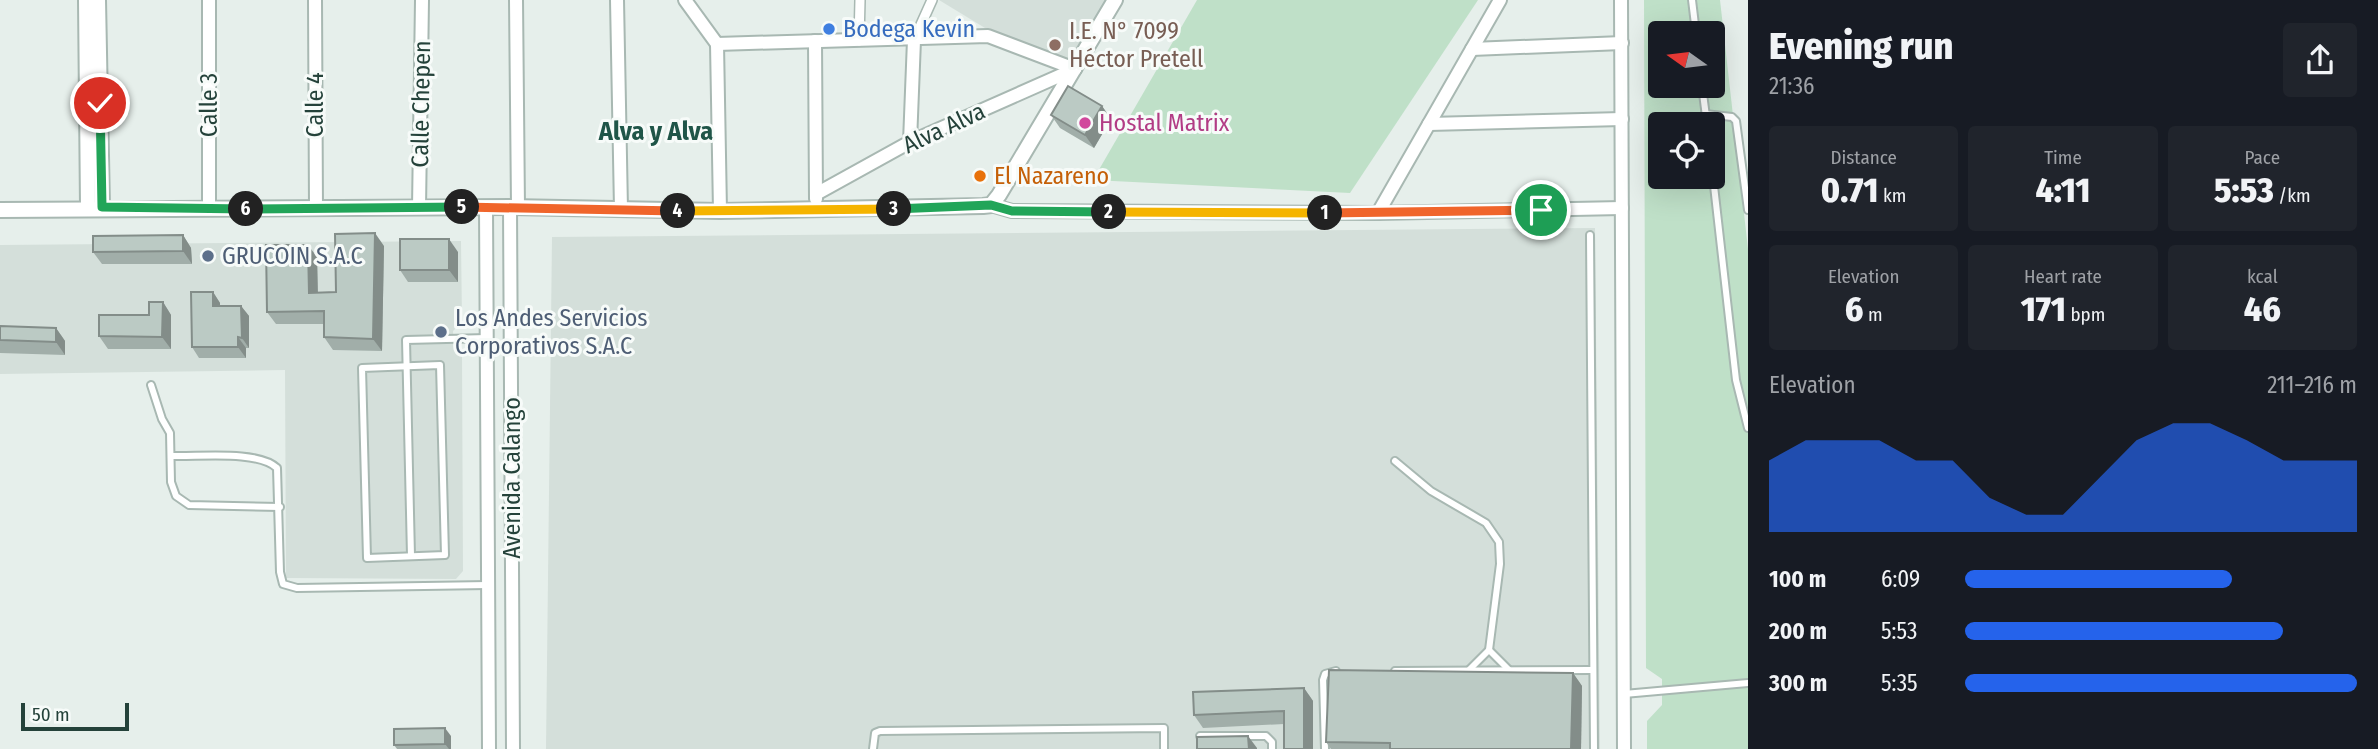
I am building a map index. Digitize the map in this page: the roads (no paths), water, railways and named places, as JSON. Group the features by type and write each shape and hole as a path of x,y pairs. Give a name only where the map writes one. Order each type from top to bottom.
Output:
{"street":[{"path":"86,0 95,207"},
{"path":"95,207 98,0"},
{"name":"Calle 3","path":"209,0 209,209"},
{"name":"Calle 4","path":"314,0 316,209"},
{"name":"Calle Chepen","path":"419,208 422,0"},
{"name":"Avenida Calango","path":"513,749 516,0"},
{"path":"617,0 621,209"},
{"path":"685,0 717,44 720,211"},
{"path":"859,41 860,0"},
{"path":"910,142 914,40 932,0"},
{"path":"991,205 1115,0"},
{"path":"1378,213 1500,0"},
{"path":"1621,0 1624,749"},
{"path":"717,44 988,36 1075,69"},
{"path":"815,41 816,210"},
{"path":"1472,49 1622,43"},
{"name":"Alva Alva","path":"816,194 910,142 1075,69"},
{"path":"1429,124 1622,120"},
{"path":"0,209 514,207 720,211 991,205 1012,211 1378,213 1622,208"},
{"name":"Avenida Calango","path":"486,207 489,749"}],"lane":[{"path":"1692,0 1695,21"},
{"path":"1725,116 1736,121 1748,209"},
{"path":"1714,189 1736,380 1748,428"},
{"path":"1590,235 1594,749"},
{"path":"411,556 406,340 486,338"},
{"path":"440,365 445,555 367,558 362,368 407,366 440,365"},
{"path":"151,385 170,433 173,456 171,482 176,496 189,505 280,507"},
{"path":"173,456 255,458 271,462 277,468 280,572 284,584 297,588 488,585"},
{"path":"1395,461 1432,491 1486,523 1499,542 1500,564 1489,650 1468,670"},
{"path":"1489,650 1509,670"},
{"path":"1388,671 1593,670"},
{"path":"1325,749 1323,680 1325,674 1347,671"},
{"path":"1624,694 1748,682"},
{"path":"873,749 875,733 880,731 1164,728 1164,749"},
{"path":"1200,736 1266,736 1272,742 1272,749"}],"place":[{"name":"Bodega Kevin","path":"829,29"},
{"name":"I.E. N° 7099 Héctor Pretell","path":"1055,45"},
{"name":"Hostal Matrix","path":"1085,123"},
{"name":"El Nazareno","path":"980,176"},
{"name":"GRUCOIN S.A.C","path":"208,256"},
{"name":"Los Andes Servicios Corporativos S.A.C","path":"441,332"}],"district":[{"name":"Alva y Alva","path":"656,131"}]}
